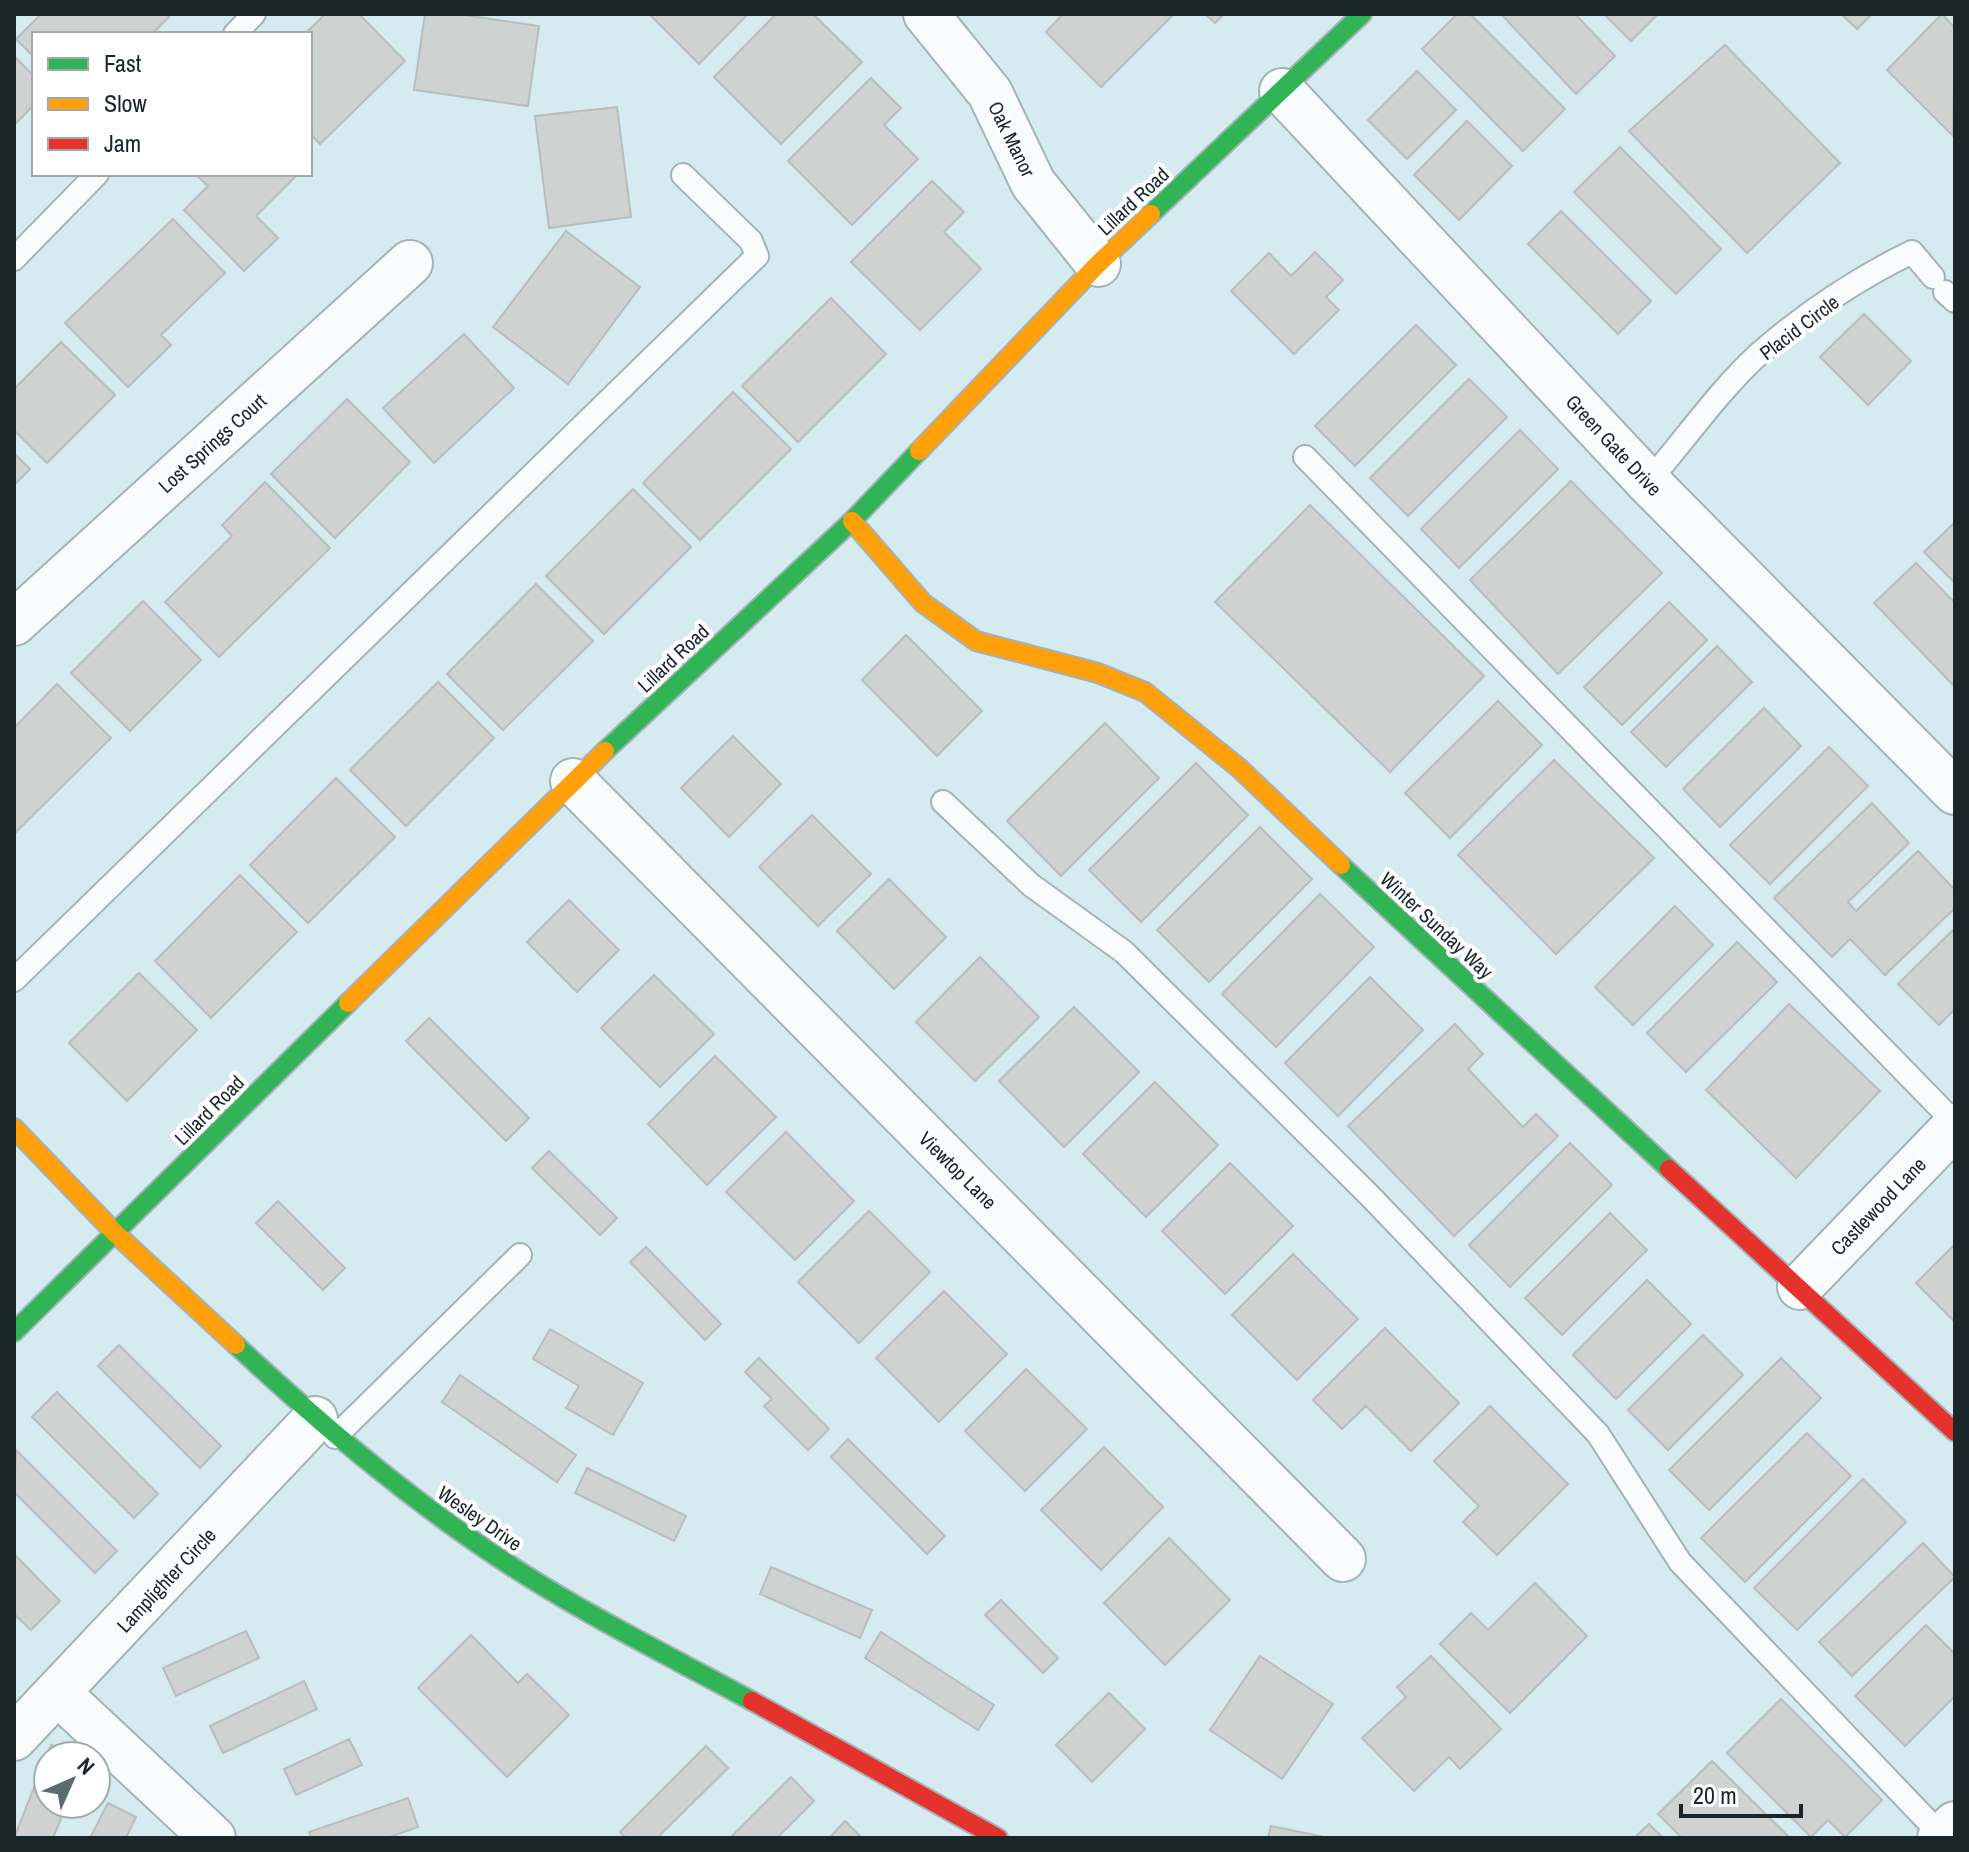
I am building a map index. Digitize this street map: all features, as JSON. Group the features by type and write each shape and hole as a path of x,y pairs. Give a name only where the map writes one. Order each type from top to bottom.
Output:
{"street":[{"name":"Oak Manor","path":"926,14 990,93 1033,183 1098,264"},
{"name":"Lillard Road","path":"14,1332 573,781 852,521 1098,264 1362,14"},
{"name":"Green Gate Drive","path":"1282,91 1648,482 1952,782"},
{"name":"Lost Springs Court","path":"14,623 410,263"},
{"name":"Winter Sunday Way","path":"852,521 923,603 976,641 1042,661 1098,673 1145,692 1239,768 1411,932 1955,1432"},
{"name":"Viewtop Lane","path":"573,781 1343,1559"},
{"name":"Castlewood Lane","path":"1800,1287 1955,1125"},
{"name":"Wesley Drive","path":"14,1128 115,1233 325,1428 398,1488 523,1574 998,1838"},
{"name":"Lamplighter Circle","path":"14,1738 325,1428"},
{"path":"59,1694 213,1838"}],"lane":[{"path":"237,32 254,14"},
{"path":"14,980 757,256 751,241 683,175"},
{"path":"14,259 95,176"},
{"name":"Placid Circle","path":"1648,482 1759,354 1883,266 1912,252 1945,290"},
{"path":"1305,457 1955,1125"},
{"path":"943,802 1031,885 1124,952 1370,1196 1598,1434 1680,1562 1946,1833"},
{"path":"325,1428 520,1255"}],"building":[{"path":"41,14 166,14 169,17 154,32 32,32 32,55 16,39"},
{"path":"325,14 359,14 405,61 320,144 312,136 312,32 307,32"},
{"path":"425,14 457,14 539,26 528,106 414,90"},
{"path":"649,14 748,14 699,64"},
{"path":"776,14 813,14 862,62 781,144 714,77"},
{"path":"1063,14 1174,14 1101,87 1046,32"},
{"path":"1205,14 1224,14 1215,23"},
{"path":"1457,14 1470,14 1565,109 1523,151 1422,49"},
{"path":"1501,14 1575,14 1615,56 1576,94"},
{"path":"1604,14 1658,14 1631,41"},
{"path":"1841,14 1872,14 1857,29"},
{"path":"1942,14 1955,28 1953,136 1887,70"},
{"path":"1725,45 1840,163 1747,253 1629,131"},
{"path":"14,56 32,74 32,107 14,125"},
{"path":"1417,71 1456,110 1407,159 1368,120"},
{"path":"871,78 901,108 884,125 918,159 852,225 788,161"},
{"path":"617,107 631,217 549,228 535,116"},
{"path":"1467,121 1512,166 1459,220 1414,175"},
{"path":"1620,147 1721,249 1676,294 1574,192"},
{"path":"197,176 296,176 256,216 278,238 244,271 184,210 208,186"},
{"path":"932,181 964,212 944,232 981,269 920,330 851,262"},
{"path":"1561,211 1651,301 1618,334 1528,244"},
{"path":"173,219 225,273 161,335 171,345 128,387 65,323"},
{"path":"566,231 640,287 568,384 493,327"},
{"path":"1315,252 1343,280 1326,297 1339,310 1294,354 1231,291 1269,253 1291,276"},
{"path":"831,298 886,354 798,442 742,386"},
{"path":"1864,314 1911,361 1868,405 1820,357"},
{"path":"1416,325 1456,365 1355,466 1315,426"},
{"path":"464,334 514,388 434,463 383,408"},
{"path":"61,342 115,395 47,463 14,430 14,389"},
{"path":"1469,379 1507,417 1408,516 1370,478"},
{"path":"733,392 791,449 700,540 643,483"},
{"path":"347,399 410,462 335,538 271,474"},
{"path":"1520,430 1558,469 1459,568 1421,529"},
{"path":"14,453 30,469 14,485"},
{"path":"1571,481 1662,573 1558,674 1470,580"},
{"path":"265,482 330,548 219,657 165,602 232,536 222,525"},
{"path":"633,489 691,547 604,634 546,576"},
{"path":"1310,505 1484,676 1390,772 1215,602"},
{"path":"1955,522 1955,583 1924,552"},
{"path":"1916,563 1955,603 1955,687 1874,603"},
{"path":"536,584 593,641 503,730 447,674"},
{"path":"143,601 201,660 130,731 71,673"},
{"path":"1669,602 1707,640 1622,725 1584,687"},
{"path":"906,635 982,711 937,756 862,680"},
{"path":"1717,646 1752,682 1666,767 1631,732"},
{"path":"438,682 494,738 406,826 350,770"},
{"path":"57,684 111,738 14,834 14,728"},
{"path":"1498,701 1542,745 1450,838 1405,793"},
{"path":"1764,708 1801,746 1720,827 1683,789"},
{"path":"1105,723 1159,778 1061,876 1007,821"},
{"path":"733,736 781,784 729,837 681,788"},
{"path":"1829,747 1868,786 1770,884 1730,845"},
{"path":"1554,760 1654,858 1556,954 1458,855"},
{"path":"1196,763 1248,815 1141,922 1089,870"},
{"path":"336,778 395,837 308,923 250,865"},
{"path":"1872,803 1909,843 1848,902 1856,911 1918,851 1955,890 1955,908 1885,975 1850,939 1832,957 1774,898"},
{"path":"812,815 871,874 818,926 759,867"},
{"path":"1260,827 1312,879 1209,982 1157,930"},
{"path":"240,875 297,932 211,1018 155,961"},
{"path":"889,879 946,937 894,989 837,931"},
{"path":"1320,894 1374,947 1276,1047 1222,994"},
{"path":"569,900 619,950 577,992 527,942"},
{"path":"1675,906 1713,945 1633,1025 1595,987"},
{"path":"1955,928 1955,1009 1939,1025 1898,984"},
{"path":"1737,942 1777,982 1686,1072 1647,1033"},
{"path":"980,957 1039,1017 975,1081 916,1022"},
{"path":"139,973 197,1030 127,1101 69,1043"},
{"path":"654,975 714,1034 660,1087 601,1028"},
{"path":"1370,977 1423,1030 1338,1116 1285,1063"},
{"path":"1789,1004 1880,1091 1796,1178 1706,1090"},
{"path":"1074,1007 1139,1072 1064,1147 999,1081"},
{"path":"429,1018 529,1118 506,1141 406,1041"},
{"path":"1455,1024 1483,1054 1468,1069 1523,1127 1536,1114 1558,1136 1454,1236 1348,1126"},
{"path":"715,1056 776,1117 707,1185 648,1124"},
{"path":"1155,1082 1218,1145 1146,1217 1083,1154"},
{"path":"786,1132 854,1201 795,1260 726,1192"},
{"path":"1570,1143 1612,1185 1510,1287 1469,1245"},
{"path":"549,1151 617,1218 600,1235 532,1168"},
{"path":"1230,1163 1293,1226 1225,1294 1162,1231"},
{"path":"278,1201 345,1268 323,1290 256,1223"},
{"path":"869,1211 930,1272 859,1343 798,1282"},
{"path":"1610,1213 1647,1250 1562,1335 1525,1298"},
{"path":"1955,1244 1955,1322 1916,1283"},
{"path":"646,1247 721,1324 705,1340 630,1262"},
{"path":"1293,1254 1358,1319 1297,1380 1232,1315"},
{"path":"1647,1280 1691,1324 1616,1399 1573,1355"},
{"path":"944,1291 1007,1354 939,1422 876,1358"},
{"path":"1385,1328 1459,1403 1411,1451 1366,1406 1342,1429 1313,1400"},
{"path":"550,1329 643,1383 613,1435 566,1408 579,1386 533,1359"},
{"path":"1703,1335 1743,1375 1668,1450 1628,1410"},
{"path":"119,1345 221,1446 200,1468 98,1366"},
{"path":"759,1358 829,1429 808,1450 764,1406 772,1399 745,1372"},
{"path":"1781,1358 1821,1398 1709,1510 1669,1470"},
{"path":"1026,1369 1087,1429 1025,1491 965,1431"},
{"path":"460,1375 576,1455 557,1482 442,1402"},
{"path":"57,1392 158,1494 134,1518 32,1417"},
{"path":"1490,1406 1568,1484 1497,1555 1463,1522 1479,1506 1434,1461"},
{"path":"1807,1433 1851,1476 1745,1582 1701,1538"},
{"path":"848,1439 945,1536 927,1554 831,1457"},
{"path":"1104,1447 1163,1507 1101,1570 1041,1510"},
{"path":"16,1450 117,1551 95,1573 14,1492"},
{"path":"587,1468 686,1516 674,1541 575,1493"},
{"path":"1863,1479 1906,1522 1797,1630 1754,1588"},
{"path":"1169,1538 1230,1600 1165,1665 1104,1603"},
{"path":"1923,1543 1955,1577 1852,1676 1819,1642"},
{"path":"14,1554 60,1601 31,1630 14,1614"},
{"path":"771,1567 872,1610 860,1638 760,1594"},
{"path":"1535,1583 1587,1636 1510,1713 1440,1644 1471,1613 1488,1630"},
{"path":"1001,1600 1058,1658 1043,1673 985,1615"},
{"path":"1926,1625 1955,1654 1955,1696 1905,1746 1855,1696"},
{"path":"246,1631 259,1658 176,1696 163,1668"},
{"path":"881,1632 994,1705 978,1730 865,1658"},
{"path":"471,1635 518,1683 527,1674 569,1715 507,1777 418,1688"},
{"path":"1260,1656 1333,1704 1282,1779 1210,1730"},
{"path":"1431,1656 1501,1729 1460,1769 1449,1757 1414,1791 1362,1738 1406,1697 1397,1687"},
{"path":"304,1681 317,1709 223,1753 210,1726"},
{"path":"1109,1693 1145,1729 1092,1782 1056,1745"},
{"path":"1781,1699 1882,1800 1845,1837 1828,1820 1811,1837 1727,1753"},
{"path":"349,1739 362,1765 296,1795 284,1769"},
{"path":"706,1746 728,1768 657,1838 626,1838 620,1832"},
{"path":"1712,1761 1790,1838 1682,1838 1658,1814"},
{"path":"791,1777 814,1801 777,1838 730,1838"},
{"path":"32,1793 32,1820 60,1820 53,1838 14,1838"},
{"path":"408,1798 418,1827 387,1838 311,1838 309,1832"},
{"path":"112,1805 136,1817 126,1838 90,1838 99,1820 112,1820"},
{"path":"845,1821 862,1838 829,1838"},
{"path":"1649,1824 1663,1838 1634,1838"},
{"path":"1271,1826 1329,1838 1268,1838"}],"traffic: fast":[{"path":"1151,214 1362,14"},
{"path":"605,751 852,521 919,451"},
{"path":"1341,865 1669,1169"},
{"path":"14,1332 348,1003"},
{"path":"236,1345 374,1466 484,1548 578,1607 752,1701"}],"traffic: slow":[{"path":"919,451 1098,264 1151,214"},
{"path":"852,521 923,603 976,641 1098,673 1145,692 1239,768 1341,865"},
{"path":"348,1003 605,751"},
{"path":"14,1128 115,1233 236,1345"}],"traffic: jam":[{"path":"1669,1169 1955,1432"},
{"path":"752,1701 998,1838"}]}
